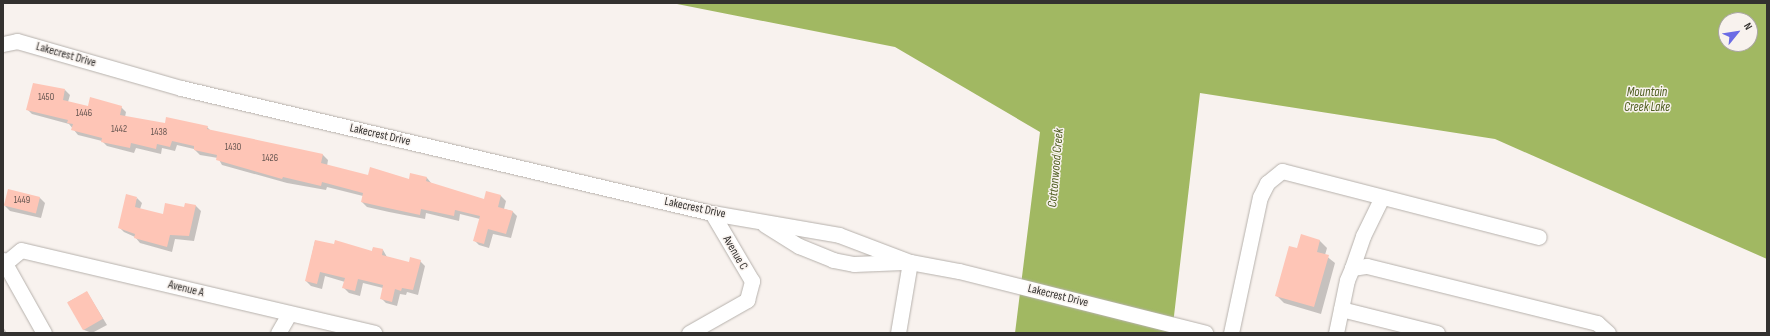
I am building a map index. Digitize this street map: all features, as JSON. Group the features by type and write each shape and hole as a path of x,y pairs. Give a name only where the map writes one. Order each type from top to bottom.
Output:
{"street":[{"name":"Lakecrest Drive","path":"3,44 17,41 181,88 712,213 839,235 910,262 959,271 1201,332"},
{"path":"1231,333 1260,198 1267,183 1282,171 1539,237"},
{"path":"1336,333 1346,280 1352,268 1363,236 1382,197"},
{"name":"Avenue C","path":"689,333 747,300 752,281 712,213"},
{"name":"Lakecrest Drive","path":"759,221 799,246 833,260 854,264 910,262"},
{"name":"Avenue A","path":"4,263 21,250 374,333"},
{"path":"898,333 910,262"},
{"path":"4,263 44,333"},
{"path":"1352,268 1367,266 1597,323 1608,333"},
{"path":"1341,309 1437,333"},
{"path":"278,333 289,314"}],"water":[{"name":"Mountain Creek Lake","path":"672,3 1767,3 1767,259 1495,139 1200,93 1172,333 1015,333 1040,132 895,47"}],"building":[{"path":"33,83 65,89 63,100 88,106 90,97 122,106 120,115 165,123 166,117 208,126 207,129 323,154 321,163 368,175 370,167 409,179 410,173 427,177 426,181 484,199 486,191 501,195 498,207 513,211 506,234 488,229 484,244 473,241 480,216 455,210 454,216 421,209 420,215 361,202 363,193 322,182 321,186 283,177 282,179 216,160 217,155 194,150 194,146 172,141 170,147 157,144 156,149 131,143 130,148 101,142 102,138 71,130 73,124 67,123 68,120 26,110"},
{"path":"8,189 40,197 36,213 4,205"},
{"path":"126,194 137,197 135,207 163,214 165,203 184,207 185,203 196,205 189,236 170,235 167,247 134,238 135,234 118,228"},
{"path":"1301,234 1320,240 1317,252 1329,255 1314,307 1275,296 1289,246 1297,248"},
{"path":"315,240 334,244 335,240 372,251 373,247 383,249 382,255 409,262 410,257 421,260 413,290 402,288 401,291 395,289 392,302 380,299 383,285 358,279 355,291 342,288 345,278 320,272 317,284 305,281"},
{"path":"87,291 103,319 83,330 67,302"}],"water label":[{"name":"Cottonwood Creek","path":"1056,168"}]}
